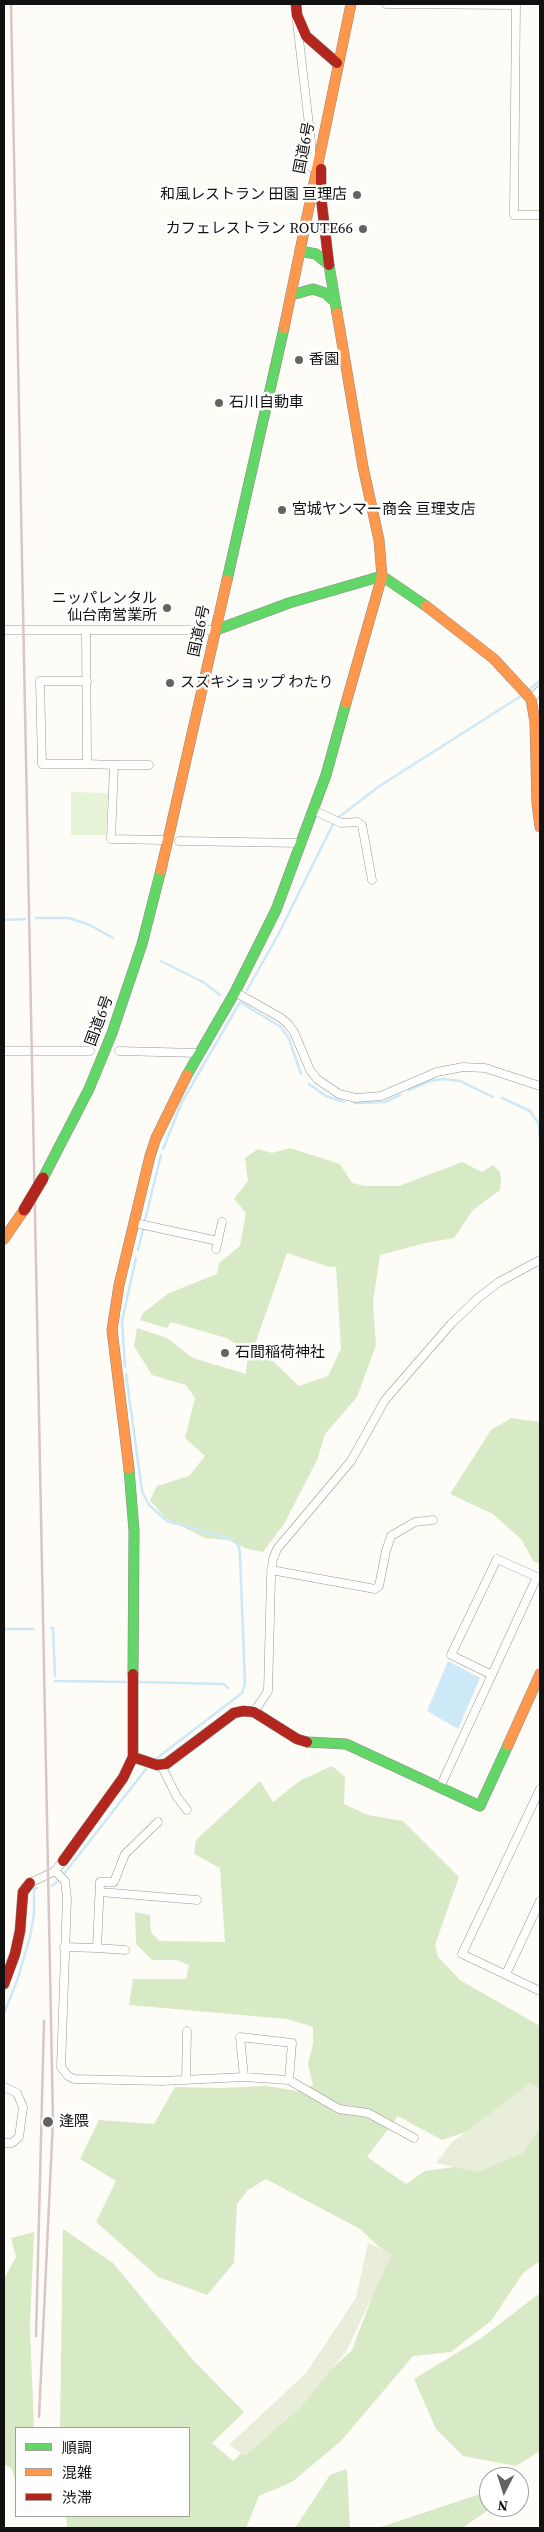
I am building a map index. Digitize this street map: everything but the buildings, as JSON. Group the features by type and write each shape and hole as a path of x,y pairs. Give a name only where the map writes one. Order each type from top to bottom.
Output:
{"main road":[{"name":"国道6号","path":"4,1239 43,1178 89,1089 126,995 169,841 291,295 337,63 351,4"},
{"path":"296,9 306,36 322,52 337,63"},
{"path":"63,1861 123,1778 133,1757 134,1523 128,1453 112,1330 119,1285 156,1138 199,1053 235,992 276,910 301,843 340,727 382,576 377,531 363,468 329,265 321,197 323,140"},
{"path":"300,251 316,254 329,265"},
{"path":"291,295 313,289 325,292 334,300"},
{"path":"216,630 335,588 382,576 414,597 494,659 531,699 535,722 537,803 540,827"},
{"path":"133,1757 161,1766 234,1714 254,1712 297,1739 312,1743 346,1744 480,1806 540,1674"},
{"path":"4,1984 15,1954 20,1931 23,1892 30,1883"}],"street":[{"path":"386,4 516,5 514,215 540,215"},
{"path":"296,9 311,142 310,196"},
{"path":"4,630 216,630"},
{"path":"86,630 87,764"},
{"path":"87,681 40,681 42,764 149,765"},
{"path":"531,699 540,690"},
{"path":"114,765 111,839 162,840"},
{"path":"313,810 341,823 357,822 362,825 372,880"},
{"path":"179,841 301,843"},
{"path":"235,992 269,1010 288,1024 294,1032 313,1074 325,1086 339,1094 356,1098 381,1096 437,1072 463,1067 485,1068 540,1086"},
{"path":"4,1051 90,1051"},
{"path":"118,1051 199,1053"},
{"path":"216,1249 222,1222"},
{"path":"135,1223 218,1240"},
{"path":"254,1712 268,1690 271,1570 274,1554 285,1537 352,1461 385,1400 452,1324 499,1282 540,1260"},
{"path":"271,1570 375,1589 379,1586 386,1551 392,1536 415,1522 433,1520"},
{"path":"440,1787 538,1577 497,1559 451,1655 492,1674"},
{"path":"161,1766 177,1797 187,1810"},
{"path":"540,1789 537,1803 462,1954 540,1991"},
{"path":"97,1948 100,1882 114,1882 125,1854 158,1822"},
{"path":"30,1883 55,1871 63,1861"},
{"path":"55,1871 65,1881 67,1898 60,2067 64,2072 74,2079 186,2080 244,2077 289,2080 339,2109 368,2113 414,2138"},
{"path":"100,1892 197,1900"},
{"path":"506,1974 540,1901"},
{"path":"64,1947 125,1950"},
{"path":"186,2080 188,2031"},
{"path":"244,2077 240,2037 292,2043 289,2080"},
{"path":"4,2087 17,2093 23,2108 19,2137 12,2142 4,2142"}],"green space":[{"path":"71,792 108,793 106,835 71,835"},
{"path":"290,1148 340,1164 352,1183 365,1186 399,1186 462,1162 482,1172 493,1165 500,1172 501,1181 500,1190 473,1210 454,1238 425,1243 380,1255 373,1302 376,1345 357,1397 325,1434 317,1460 284,1524 263,1552 247,1549 228,1540 205,1538 165,1518 150,1500 157,1486 189,1476 205,1456 185,1438 195,1398 186,1385 152,1375 134,1346 137,1328 167,1338 193,1358 246,1374 248,1351 226,1338 171,1322 167,1328 140,1320 143,1313 169,1293 217,1274 219,1263 240,1246 246,1213 234,1199 248,1181 245,1158 258,1149 272,1153","holes":["287,1253 330,1267 336,1266 341,1349 328,1376 299,1386 255,1344"]},
{"path":"511,1418 540,1422 540,1564 533,1561 522,1540 493,1514 450,1494 491,1430"},
{"path":"332,1766 345,1777 344,1804 368,1815 403,1821 459,1877 435,1945 438,1957 460,1980 540,2026 540,2095 488,2124 442,2140 398,2116 367,2157 406,2184 425,2171 497,2161 540,2128 540,2261 523,2273 491,2321 451,2352 413,2356 341,2441 292,2482 259,2496 246,2528 67,2528 66,2517 190,2517 190,2427 60,2427 63,2229 113,2263 193,2360 244,2412 212,2443 233,2461 352,2350 388,2255 360,2229 266,2179 248,2190 237,2204 234,2263 207,2295 158,2277 96,2222 116,2181 80,2159 99,2120 154,2124 175,2087 222,2088 266,2086 299,2091 313,2085 308,2064 313,2044 313,2027 287,2019 129,2005 133,1979 186,1979 189,1965 176,1960 152,1960 136,1944 135,1912 150,1915 151,1932 159,1941 225,1942 220,1868 194,1854 196,1840 260,1781 273,1802 301,1780"},
{"path":"530,2083 540,2088 540,2127 523,2153 478,2172 436,2163 451,2143"},
{"path":"34,2232 30,2327 34,2427 15,2427 15,2480 12,2469 4,2464 4,2279 16,2257 11,2238"},
{"path":"368,2243 392,2254 347,2350 301,2407 245,2456 229,2445 306,2373 356,2298"},
{"path":"540,2293 540,2451 516,2466 463,2456 436,2429 414,2379 480,2339"},
{"path":"347,2469 350,2528 295,2528 330,2475"},
{"path":"479,2494 479,2516 462,2528 378,2528"}],"water":[{"path":"448,1661 480,1678 458,1729 427,1711"}],"waterway":[{"path":"530,689 540,681"},
{"path":"339,817 378,787 521,696"},
{"path":"247,990 278,935 333,824"},
{"path":"36,918 69,918 90,925 113,938"},
{"path":"4,920 25,919"},
{"path":"161,961 203,982 220,995"},
{"path":"163,1149 182,1102 240,1002 281,1027 289,1039 301,1074"},
{"path":"409,1090 430,1081 443,1079 460,1081 493,1097"},
{"path":"309,1084 326,1096 344,1102"},
{"path":"354,1103 385,1102 400,1095"},
{"path":"502,1098 530,1111 539,1124 540,1138"},
{"path":"145,1220 161,1155"},
{"path":"138,1250 143,1230"},
{"path":"125,1367 122,1321 136,1258"},
{"path":"126,1374 142,1491 149,1505 167,1521 234,1540 239,1547 240,1555 245,1683 242,1693 157,1758"},
{"path":"51,1628 53,1628 55,1676"},
{"path":"4,1629 33,1629"},
{"path":"55,1681 126,1682"},
{"path":"138,1682 224,1684 228,1688"},
{"path":"64,1874 146,1769"},
{"path":"52,1886 58,1881"},
{"path":"4,2013 17,1981 30,1937 34,1914 34,1889 37,1888"}],"railway":[{"path":"11,4 53,2120 39,2417"},
{"path":"36,2336 44,2021"}],"traffic: fast":[{"path":"300,251 316,254 329,265 337,313"},
{"path":"291,295 313,289 325,293 334,301"},
{"path":"227,580 284,328"},
{"path":"216,630 289,603 382,576 426,606"},
{"path":"187,1075 235,992 276,910 326,775 346,703"},
{"path":"43,1178 89,1089 112,1033 142,944 161,870"},
{"path":"129,1469 134,1531 133,1674"},
{"path":"307,1742 346,1744 480,1806 508,1745"}],"traffic: slow":[{"path":"284,328 351,4"},
{"path":"337,313 363,467 379,540 382,576 346,703"},
{"path":"161,870 227,580"},
{"path":"426,606 494,659 531,699 535,722 537,803 540,827"},
{"path":"129,1469 112,1330 119,1285 150,1156 156,1138 187,1075"},
{"path":"4,1239 24,1210"},
{"path":"508,1745 540,1674"}],"traffic: jam":[{"path":"296,4 297,15 306,36 337,63"},
{"path":"321,169 321,197 329,265"},
{"path":"24,1210 43,1178"},
{"path":"63,1861 123,1778 133,1757 133,1674"},
{"path":"133,1757 157,1765 166,1764 234,1713 243,1711 254,1712 297,1739 307,1742"},
{"path":"4,1984 15,1954 20,1931 23,1892 30,1883"}],"place":[{"name":"和風レストラン 田園 亘理店","path":"357,195"},
{"name":"カフェレストラン ROUTE66","path":"363,229"},
{"name":"香園","path":"299,360"},
{"name":"石川自動車","path":"219,403"},
{"name":"宮城ヤンマー商会 亘理支店","path":"282,510"},
{"name":"ニッパレンタル 仙台南営業所","path":"167,608"},
{"name":"スズキショップ わたり","path":"170,683"},
{"name":"石間稲荷神社","path":"225,1353"},
{"name":"逢隈","path":"48,2122"}]}
